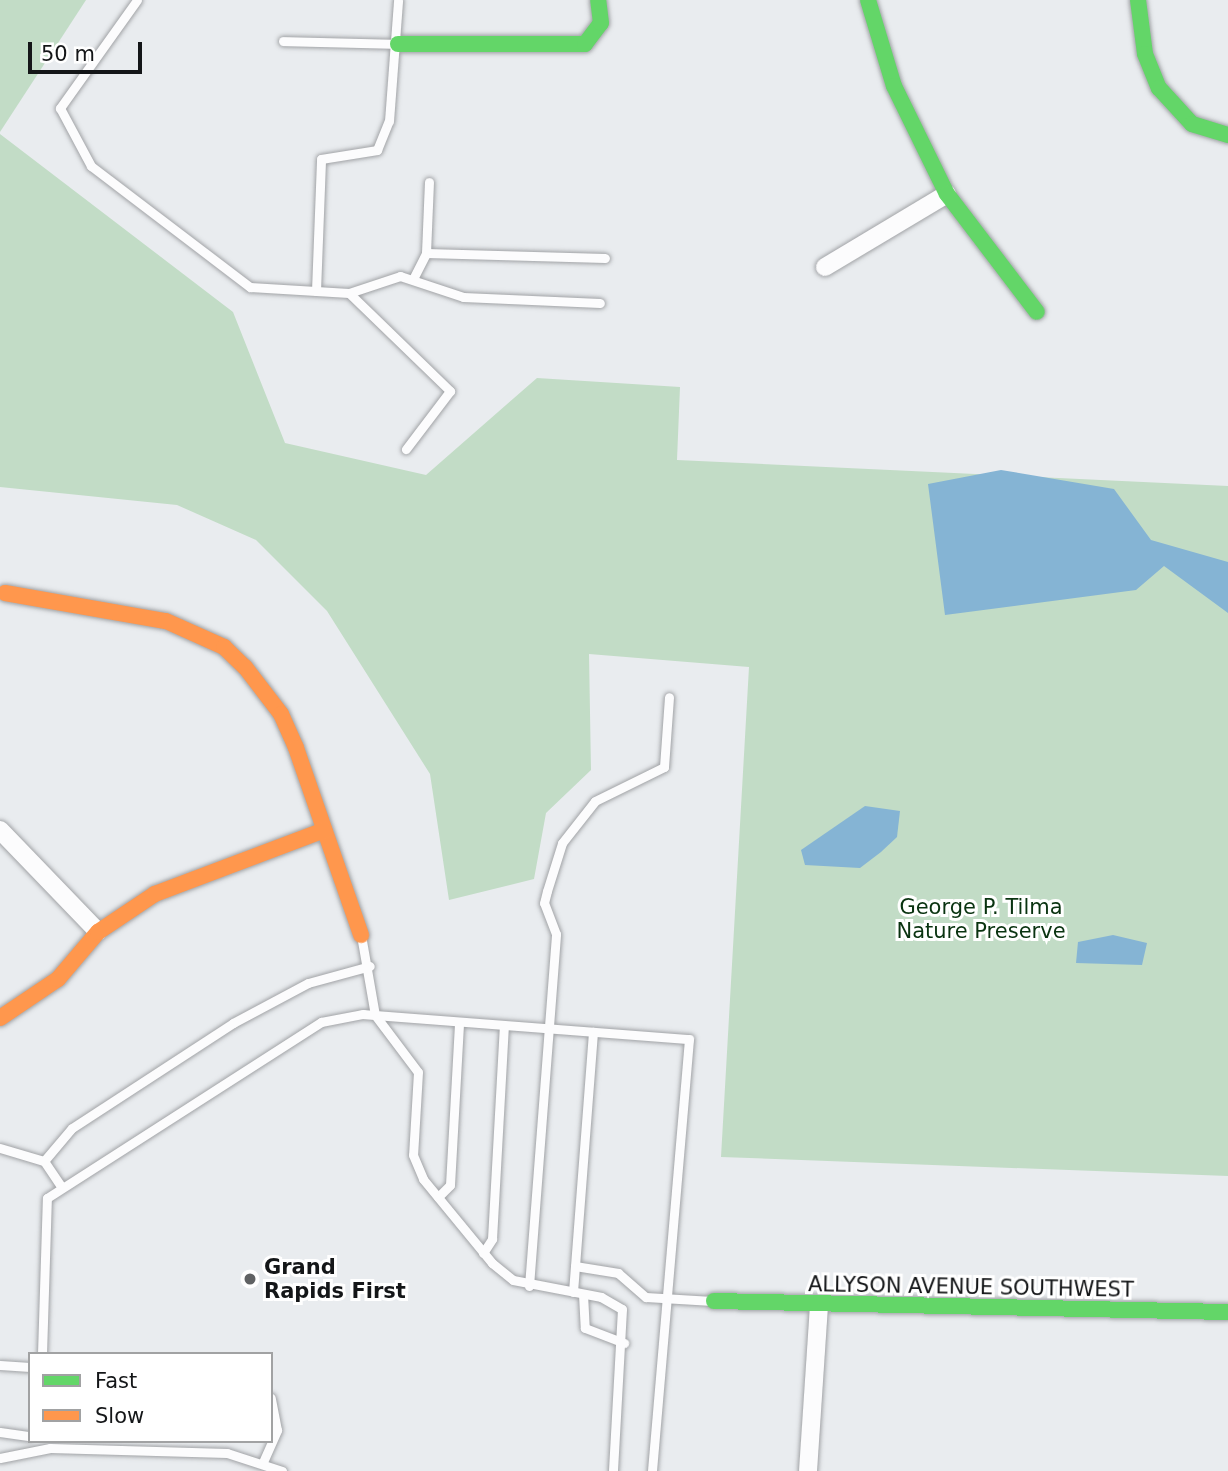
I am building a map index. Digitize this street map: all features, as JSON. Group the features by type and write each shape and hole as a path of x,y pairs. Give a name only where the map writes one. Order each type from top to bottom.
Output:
{"street":[{"path":"398,44 585,44 601,23 598,0"},
{"path":"867,0 894,86 947,194 989,257 1037,312"},
{"path":"1138,0 1144,54 1159,88 1192,124 1228,135"},
{"path":"825,267 947,194"},
{"path":"5,593 166,621 224,647 281,714 361,935"},
{"path":"0,830 98,932"},
{"path":"0,1018 58,979 98,932 187,877 324,830"},
{"name":"ALLYSON AVENUE SOUTHWEST","path":"714,1301 1228,1312"},
{"path":"808,1471 819,1305"}],"lane":[{"path":"137,0 60,108 91,166 250,287 349,293 385,277 413,279 463,298 600,303"},
{"path":"316,291 321,159 377,150 389,121 398,44 398,0"},
{"path":"283,41 398,44"},
{"path":"413,279 426,253 429,182"},
{"path":"426,253 605,258"},
{"path":"349,293 450,391 406,449"},
{"path":"529,1286 556,934 544,903 562,842 594,801 664,767 668,697"},
{"path":"361,935 370,966 375,1015 418,1072 414,1166 483,1253 529,1286 614,1301 622,1309 624,1343 613,1471"},
{"path":"44,1161 72,1128 233,1023 308,983 370,966"},
{"path":"41,1352 47,1198 61,1186 301,1033 337,1017 375,1015 689,1039 652,1471"},
{"path":"438,1197 450,1185 459,1021"},
{"path":"483,1253 492,1239 504,1025"},
{"path":"573,1292 593,1032"},
{"path":"0,1147 44,1161 61,1186"},
{"path":"575,1266 610,1269 646,1297 714,1301"},
{"path":"583,1294 584,1328 624,1343"},
{"path":"0,1365 28,1367"},
{"path":"273,1409 277,1430 273,1439"},
{"path":"0,1432 28,1436"},
{"path":"263,1462 271,1443"},
{"path":"0,1458 49,1445 227,1453 263,1462 282,1471"}],"green space":[{"path":"0,0 86,0 0,132"},
{"name":"George P. Tilma Nature Preserve","path":"0,134 233,312 285,443 426,475 537,378 680,387 677,460 1228,486 1228,1176 721,1157 749,667 589,654 591,770 546,813 534,879 449,900 430,774 327,611 256,540 177,505 0,487"}],"water":[{"path":"1001,470 1114,489 1151,540 1228,562 1228,613 1164,566 1136,590 945,615 928,484"},
{"path":"865,806 900,811 897,837 860,868 805,865 801,850"},
{"path":"1113,935 1147,943 1142,965 1076,963 1078,942"}],"traffic: fast":[{"path":"398,44 585,44 601,23 598,0"},
{"path":"868,0 894,86 947,194 1037,312"},
{"path":"1138,0 1145,54 1159,88 1192,124 1228,135"},
{"path":"714,1301 1228,1312"}],"traffic: slow":[{"path":"5,593 166,621 224,647 245,667 281,714 296,748 361,935"},
{"path":"0,1018 58,979 98,932 155,894 324,830"}],"place":[{"name":"Grand Rapids First","path":"250,1279"}]}
